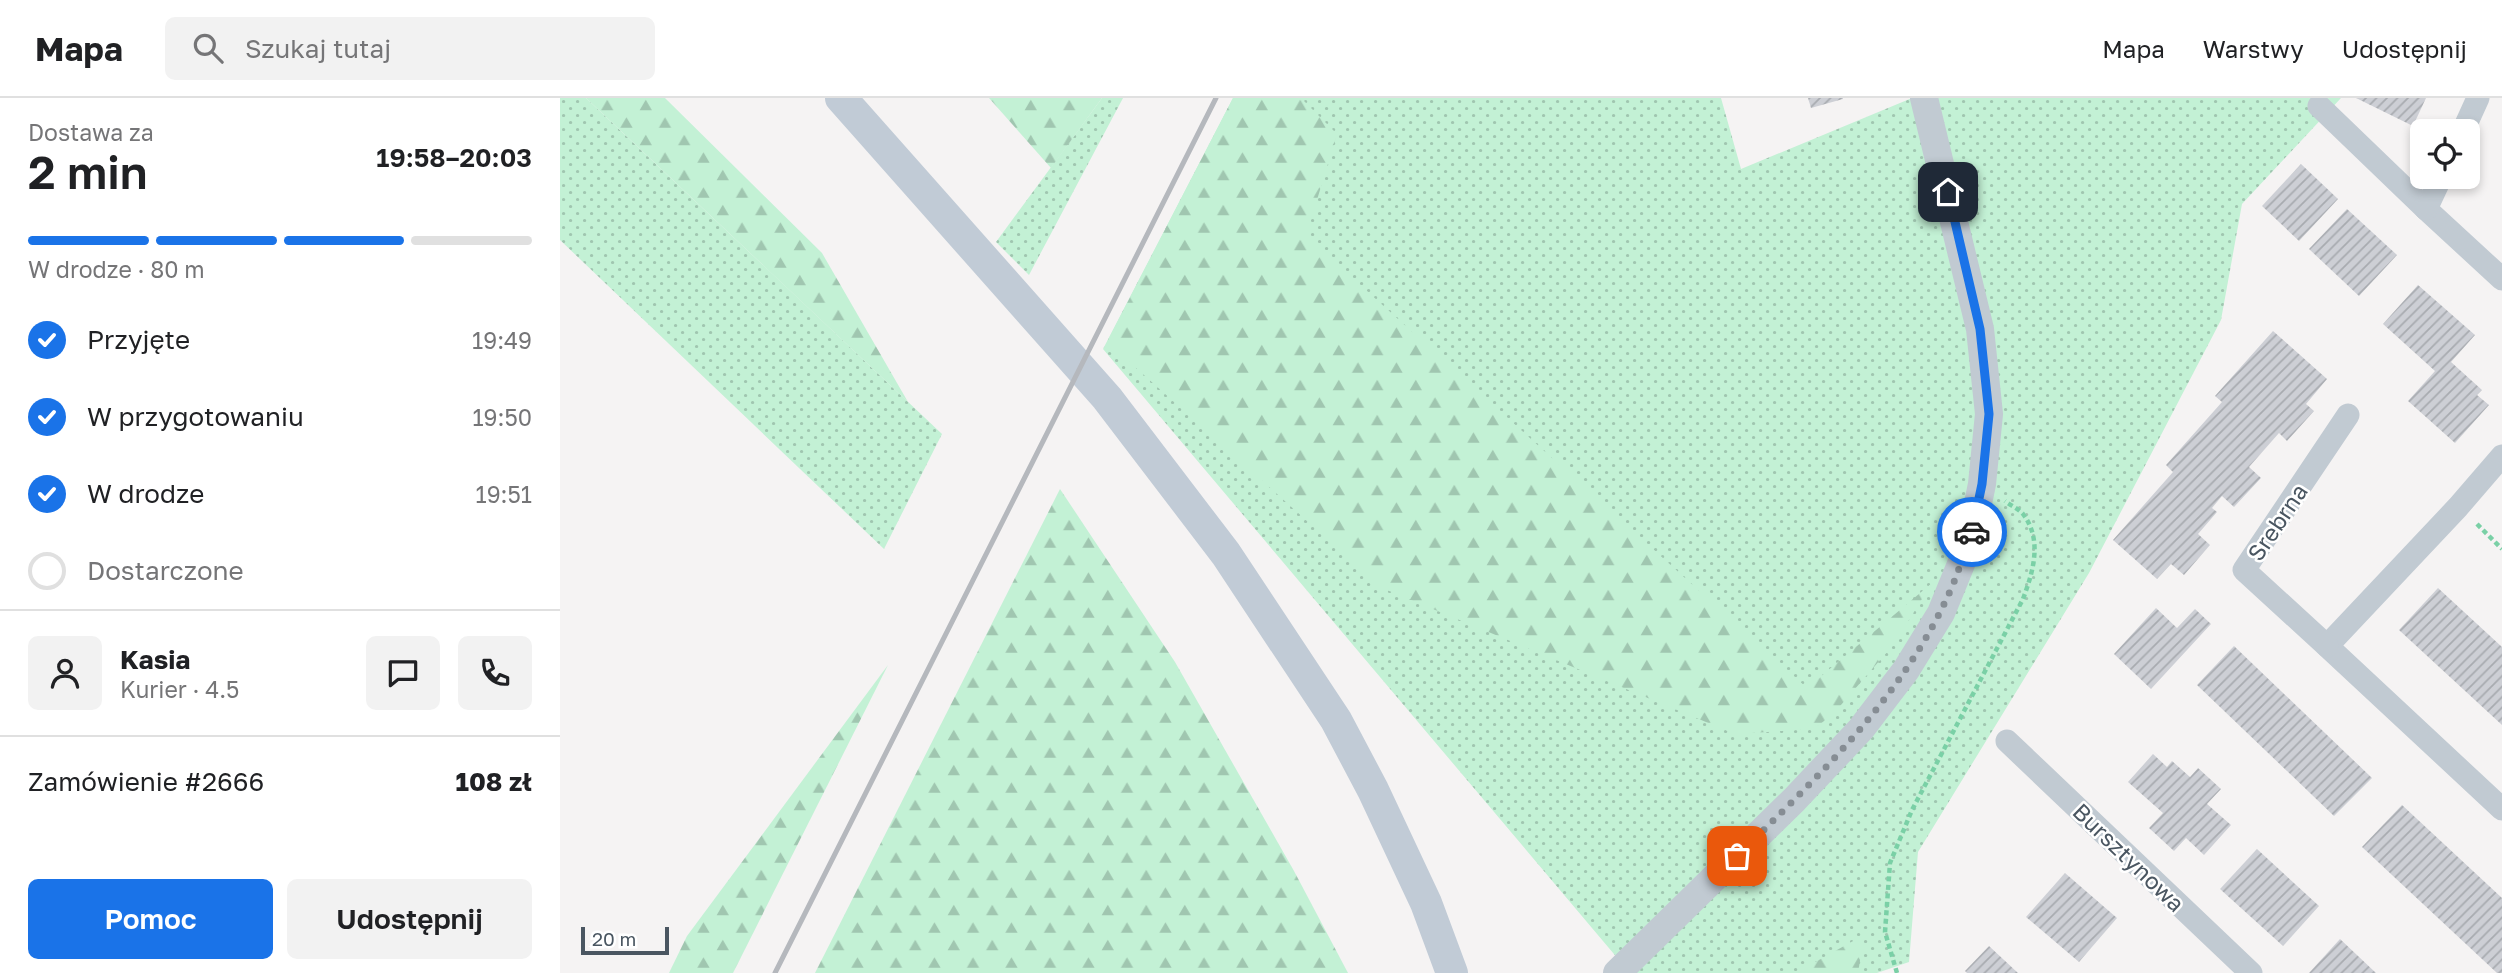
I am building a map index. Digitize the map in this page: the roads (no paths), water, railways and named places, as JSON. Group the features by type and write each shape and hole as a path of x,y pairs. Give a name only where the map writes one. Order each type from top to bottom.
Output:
{"main road":[{"path":"841,98 1107,398 1226,554 1336,720 1373,790 1420,891 1452,973"}],"street":[{"path":"1617,973 1794,800 1861,729 1906,670 1946,601 1970,542 1982,484 1989,414 1980,329 1924,98"},
{"path":"2468,119 2478,98"},
{"path":"2319,106 2502,279"},
{"path":"2426,209 2435,189"},
{"name":"Srebrna","path":"2348,415 2245,570 2502,809"},
{"path":"2327,646 2458,507 2502,456"},
{"name":"Bursztynowa","path":"2007,741 2251,973"}],"railway":[{"path":"775,973 1216,98"}]}
